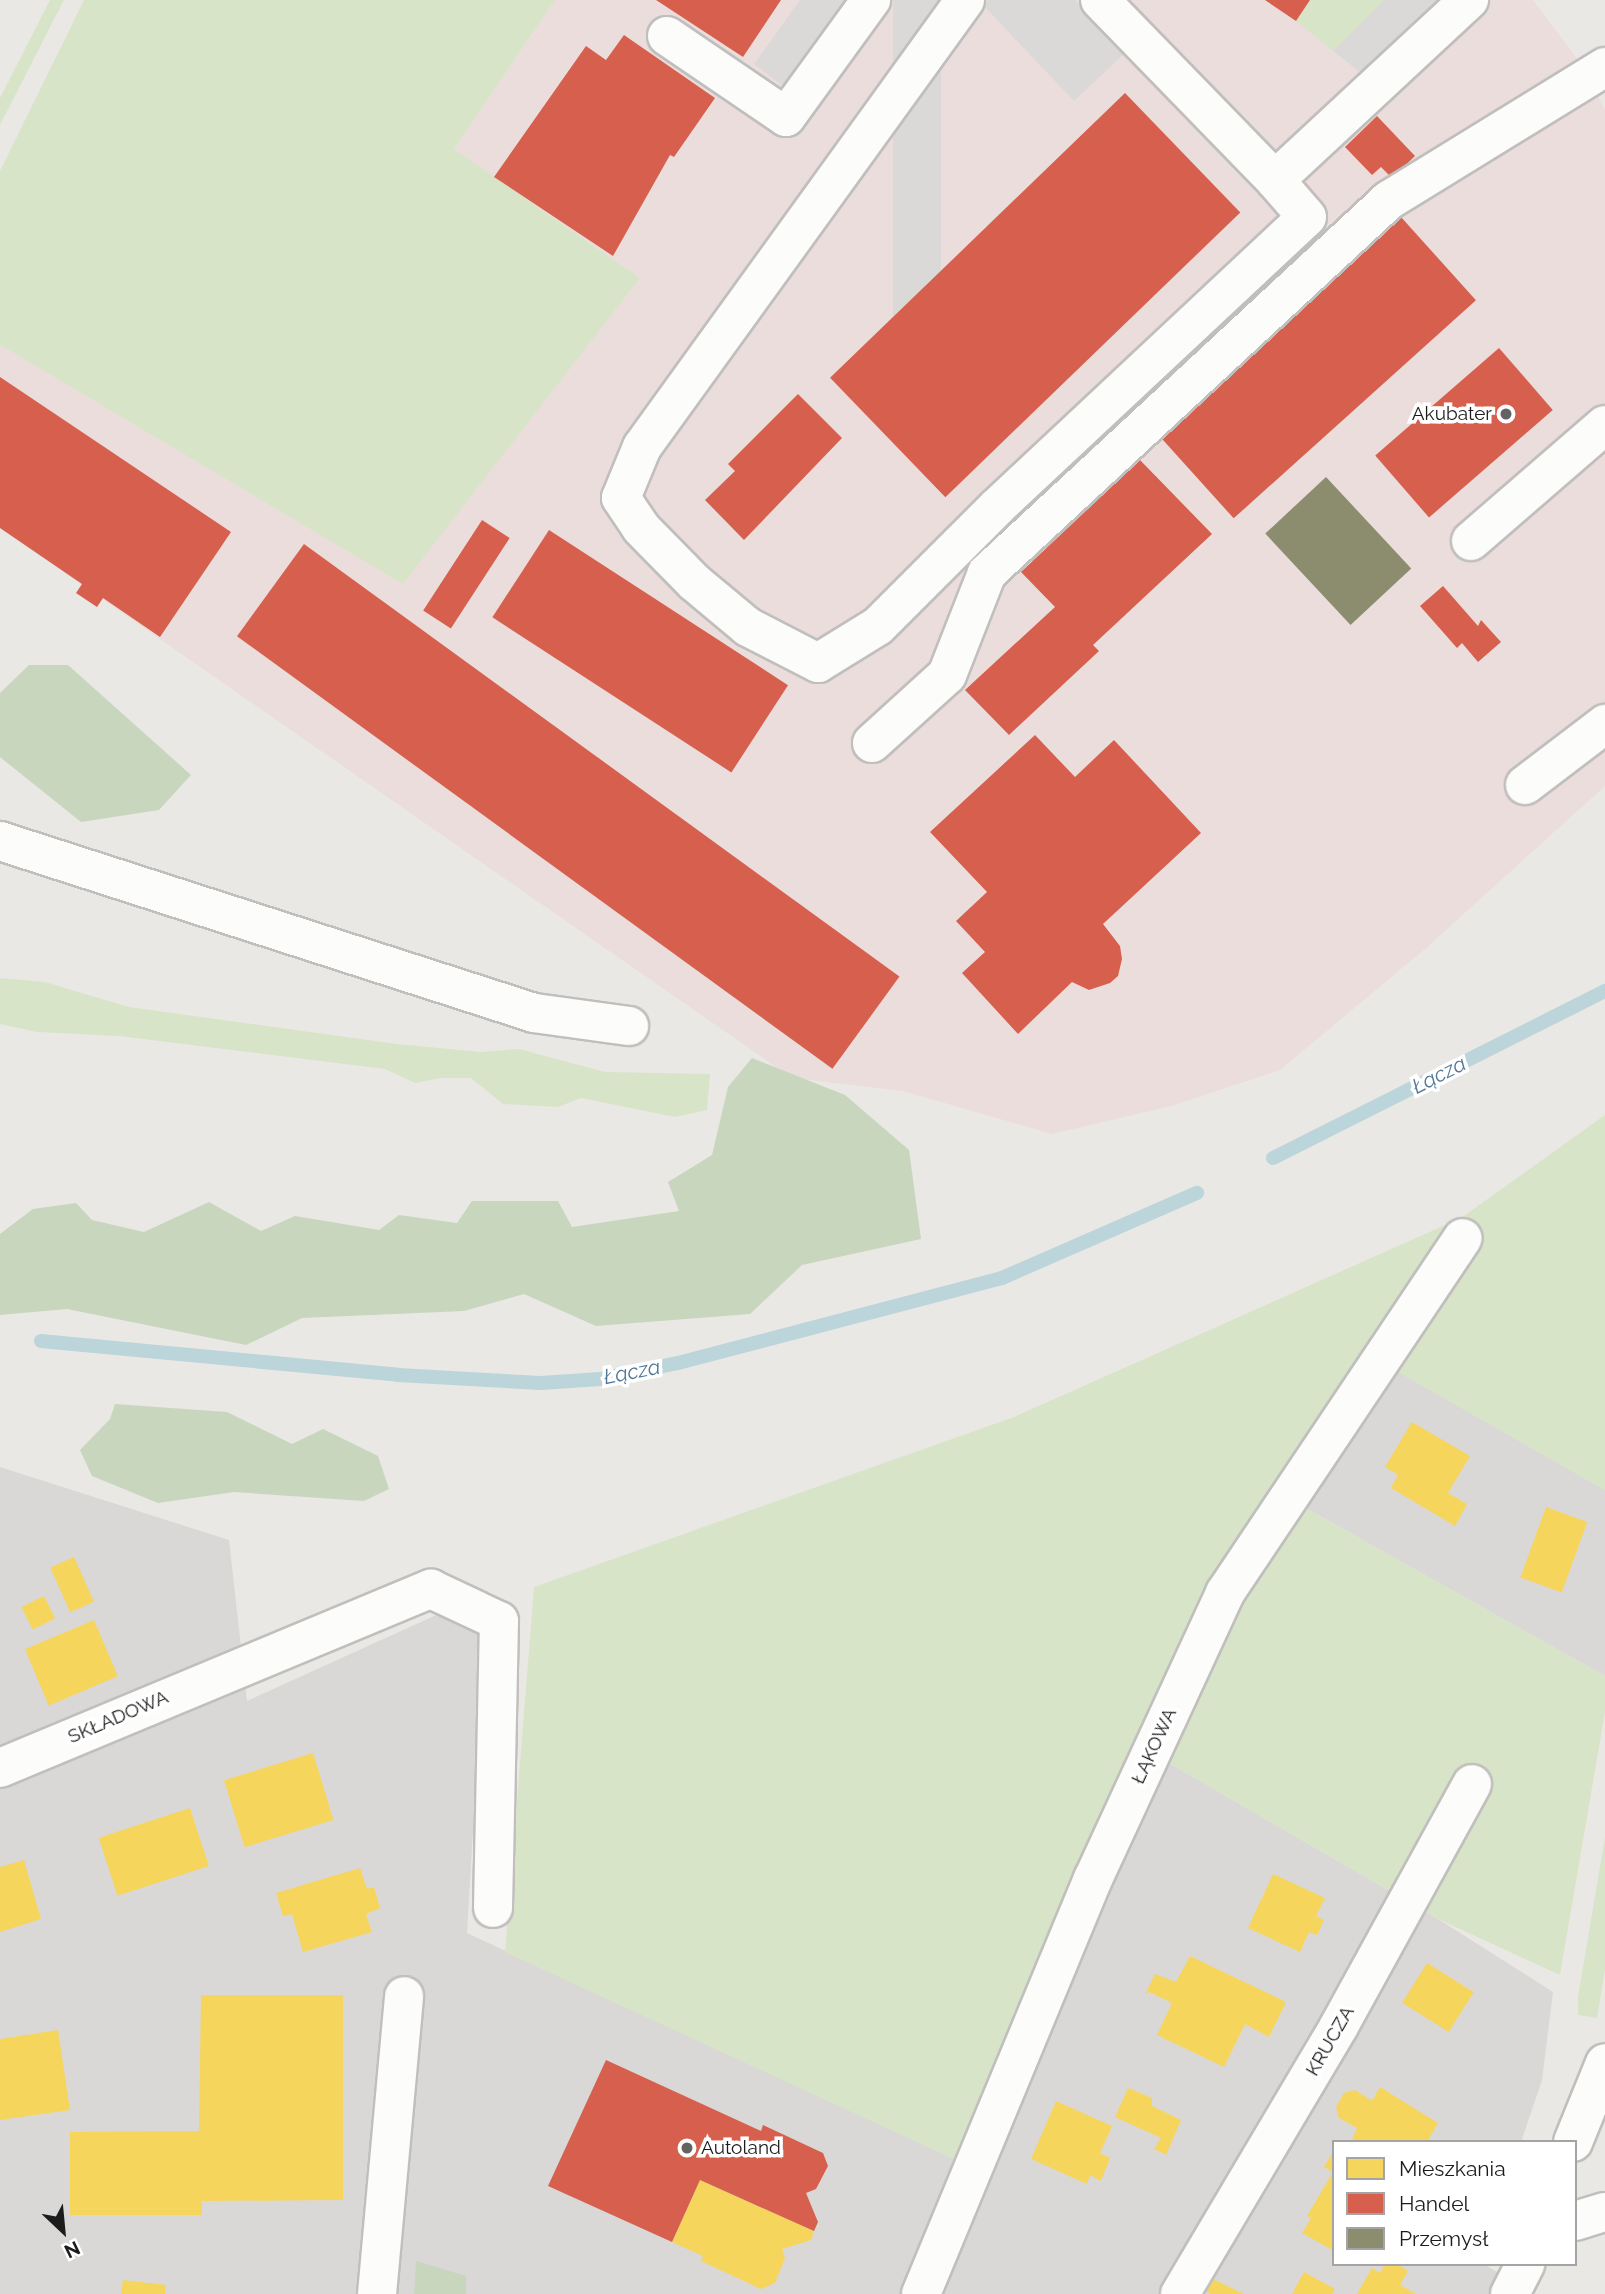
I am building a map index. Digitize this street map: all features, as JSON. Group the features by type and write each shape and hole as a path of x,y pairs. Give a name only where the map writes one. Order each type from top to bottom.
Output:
{"street":[{"path":"667,36 786,117 871,0"},
{"path":"965,0 642,447 621,498 640,528 694,582 748,627 818,663 878,626 997,507 1307,217 1275,180 1100,0"},
{"path":"1275,180 1469,0"},
{"path":"872,743 947,675 987,573 1389,200 1605,67"},
{"path":"1471,541 1605,425"},
{"path":"1525,785 1605,724"},
{"path":"0,841 534,1013 629,1026"},
{"name":"ŁĄKOWA","path":"921,2294 1093,1879 1225,1592 1463,1238"},
{"name":"SKŁADOWA","path":"0,1768 431,1589 499,1621 493,1908"},
{"name":"KRUCZA","path":"1180,2294 1339,2026 1472,1784"},
{"path":"377,2294 404,1996"},
{"path":"1574,2140 1605,2063"},
{"path":"1577,2220 1605,2212"},
{"path":"1510,2294 1524,2266"}],"shaded area":[{"path":"555,0 1533,0 1585,69 1605,110 1605,786 1425,949 1280,1070 1171,1106 1052,1134 903,1091 792,1078 0,528 0,345 403,583 640,278 454,149"},
{"path":"800,0 851,0 787,89 754,64"},
{"path":"893,0 941,0 941,324 893,324"},
{"path":"988,0 1075,0 1125,53 1074,101 983,5"},
{"path":"1384,0 1443,0 1364,75 1333,51"},
{"path":"1380,1361 1605,1490 1605,1676 1295,1502"},
{"path":"0,1467 229,1540 247,1701 487,1592 467,1933 993,2177 1047,1992 1136,1744 1438,1919 1553,1992 1542,2080 1522,2140 1332,2140 1332,2266 1487,2266 1532,2294 0,2294"}],"green space":[{"path":"50,0 64,0 0,125 0,98"},
{"path":"84,0 555,0 454,149 640,278 403,584 0,345 0,171"},
{"path":"1310,0 1384,0 1333,51 1296,21"},
{"path":"29,665 68,665 191,775 159,810 81,822 0,757 0,693"},
{"path":"0,978 45,982 129,1007 397,1044 481,1052 519,1049 605,1072 710,1074 707,1110 675,1117 581,1098 558,1107 503,1104 471,1078 442,1078 415,1083 385,1069 119,1036 37,1032 0,1024"},
{"path":"752,1058 845,1095 909,1150 921,1239 802,1265 750,1314 596,1326 524,1294 464,1311 302,1318 246,1345 67,1309 0,1315 0,1234 33,1209 76,1203 92,1220 144,1232 209,1202 261,1231 295,1216 379,1230 399,1215 457,1223 472,1201 558,1201 572,1227 679,1211 668,1182 712,1155 728,1087"},
{"path":"1605,1115 1605,1490 1380,1362 1295,1502 1605,1676 1605,1712 1560,1975 1438,1919 1136,1744 1047,1992 993,2177 505,1952 534,1587 1014,1417 1461,1218"},
{"path":"115,1404 227,1412 292,1444 323,1429 378,1456 389,1489 364,1501 234,1492 158,1503 92,1476 80,1450 110,1419"},
{"path":"1605,1837 1605,1970 1597,2018 1578,2015 1578,1997"},
{"path":"416,2261 466,2276 466,2294 414,2294"}],"building: Mieszkania":[{"path":"1412,1422 1470,1456 1448,1493 1467,1504 1455,1526 1391,1488 1398,1475 1385,1467"},
{"path":"1546,1507 1587,1522 1562,1593 1520,1577"},
{"path":"74,1557 94,1602 70,1612 50,1568"},
{"path":"44,1596 55,1618 32,1629 22,1607"},
{"path":"94,1620 118,1676 49,1705 25,1649"},
{"path":"313,1753 333,1820 245,1847 224,1780"},
{"path":"190,1808 209,1866 118,1896 99,1838"},
{"path":"24,1860 41,1919 0,1932 0,1867"},
{"path":"360,1868 367,1889 374,1887 380,1908 366,1914 372,1932 303,1952 292,1914 283,1916 276,1893"},
{"path":"1273,1874 1325,1898 1316,1916 1324,1920 1317,1935 1309,1932 1300,1952 1248,1928"},
{"path":"1190,1956 1286,2002 1269,2037 1245,2024 1224,2067 1157,2035 1172,2003 1149,1992 1145,1995 1155,1974 1176,1982"},
{"path":"1427,1963 1474,1992 1449,2032 1402,2003"},
{"path":"201,1995 343,1995 343,2200 202,2201 202,2215 70,2215 70,2132 199,2131"},
{"path":"58,2030 70,2110 0,2120 0,2039"},
{"path":"1380,2087 1438,2123 1428,2140 1352,2140 1357,2128 1339,2118 1336,2107 1344,2093 1355,2090 1372,2101"},
{"path":"1128,2088 1152,2098 1152,2106 1181,2120 1166,2155 1154,2149 1161,2138 1115,2117"},
{"path":"1056,2101 1112,2126 1100,2153 1110,2158 1101,2181 1090,2175 1087,2184 1031,2159"},
{"path":"1332,2153 1332,2171 1324,2167"},
{"path":"1332,2174 1332,2250 1302,2233 1311,2218 1307,2216"},
{"path":"700,2180 814,2231 811,2240 782,2249 785,2258 775,2283 761,2289 701,2261 703,2256 672,2242"},
{"path":"1384,2266 1400,2266 1408,2271 1400,2285 1416,2294 1357,2294 1372,2268 1380,2273"},
{"path":"1304,2272 1335,2289 1332,2294 1292,2294"},
{"path":"1211,2278 1244,2294 1211,2294 1205,2291"},
{"path":"123,2280 166,2285 165,2294 121,2294"}],"building: Handel":[{"path":"656,0 781,0 743,57"},
{"path":"1265,0 1310,0 1296,21"},
{"path":"624,35 715,98 674,157 670,155 613,256 494,177 586,46 606,60"},
{"path":"1125,93 1240,212 945,497 830,378"},
{"path":"1377,116 1415,156 1392,178 1381,167 1372,175 1345,147"},
{"path":"1401,217 1476,300 1234,518 1159,435"},
{"path":"1499,348 1553,410 1429,517 1375,456"},
{"path":"0,377 231,532 160,637 103,598 97,607 76,593 82,584 0,528"},
{"path":"798,394 842,438 744,540 705,500 735,471 728,464"},
{"path":"1140,460 1212,534 1093,645 1099,651 1009,735 965,690 1055,607 1021,572"},
{"path":"482,520 510,538 451,629 423,611"},
{"path":"549,530 788,685 731,772 492,617"},
{"path":"304,544 899,977 832,1069 237,636"},
{"path":"1443,586 1478,626 1481,620 1501,642 1478,662 1462,643 1457,648 1420,606"},
{"path":"1035,735 1075,777 1114,740 1201,833 1103,924 1120,946 1122,959 1118,976 1110,983 1089,990 1072,982 1018,1034 962,973 985,952 956,921 987,892 930,832"},
{"name":"Autoland","path":"606,2060 761,2131 763,2125 823,2153 828,2166 816,2189 806,2193 818,2222 814,2231 700,2180 672,2242 548,2186"}],"building: Przemysł":[{"path":"1326,477 1411,568 1351,625 1265,534"}],"waterway":[{"name":"Łącza","path":"1273,1158 1605,991"},
{"name":"Łącza","path":"41,1341 398,1375 541,1383 600,1379 678,1363 1002,1278 1197,1193"}],"place":[{"name":"Akubater","path":"1506,414"},
{"name":"Autoland","path":"687,2148"}]}
